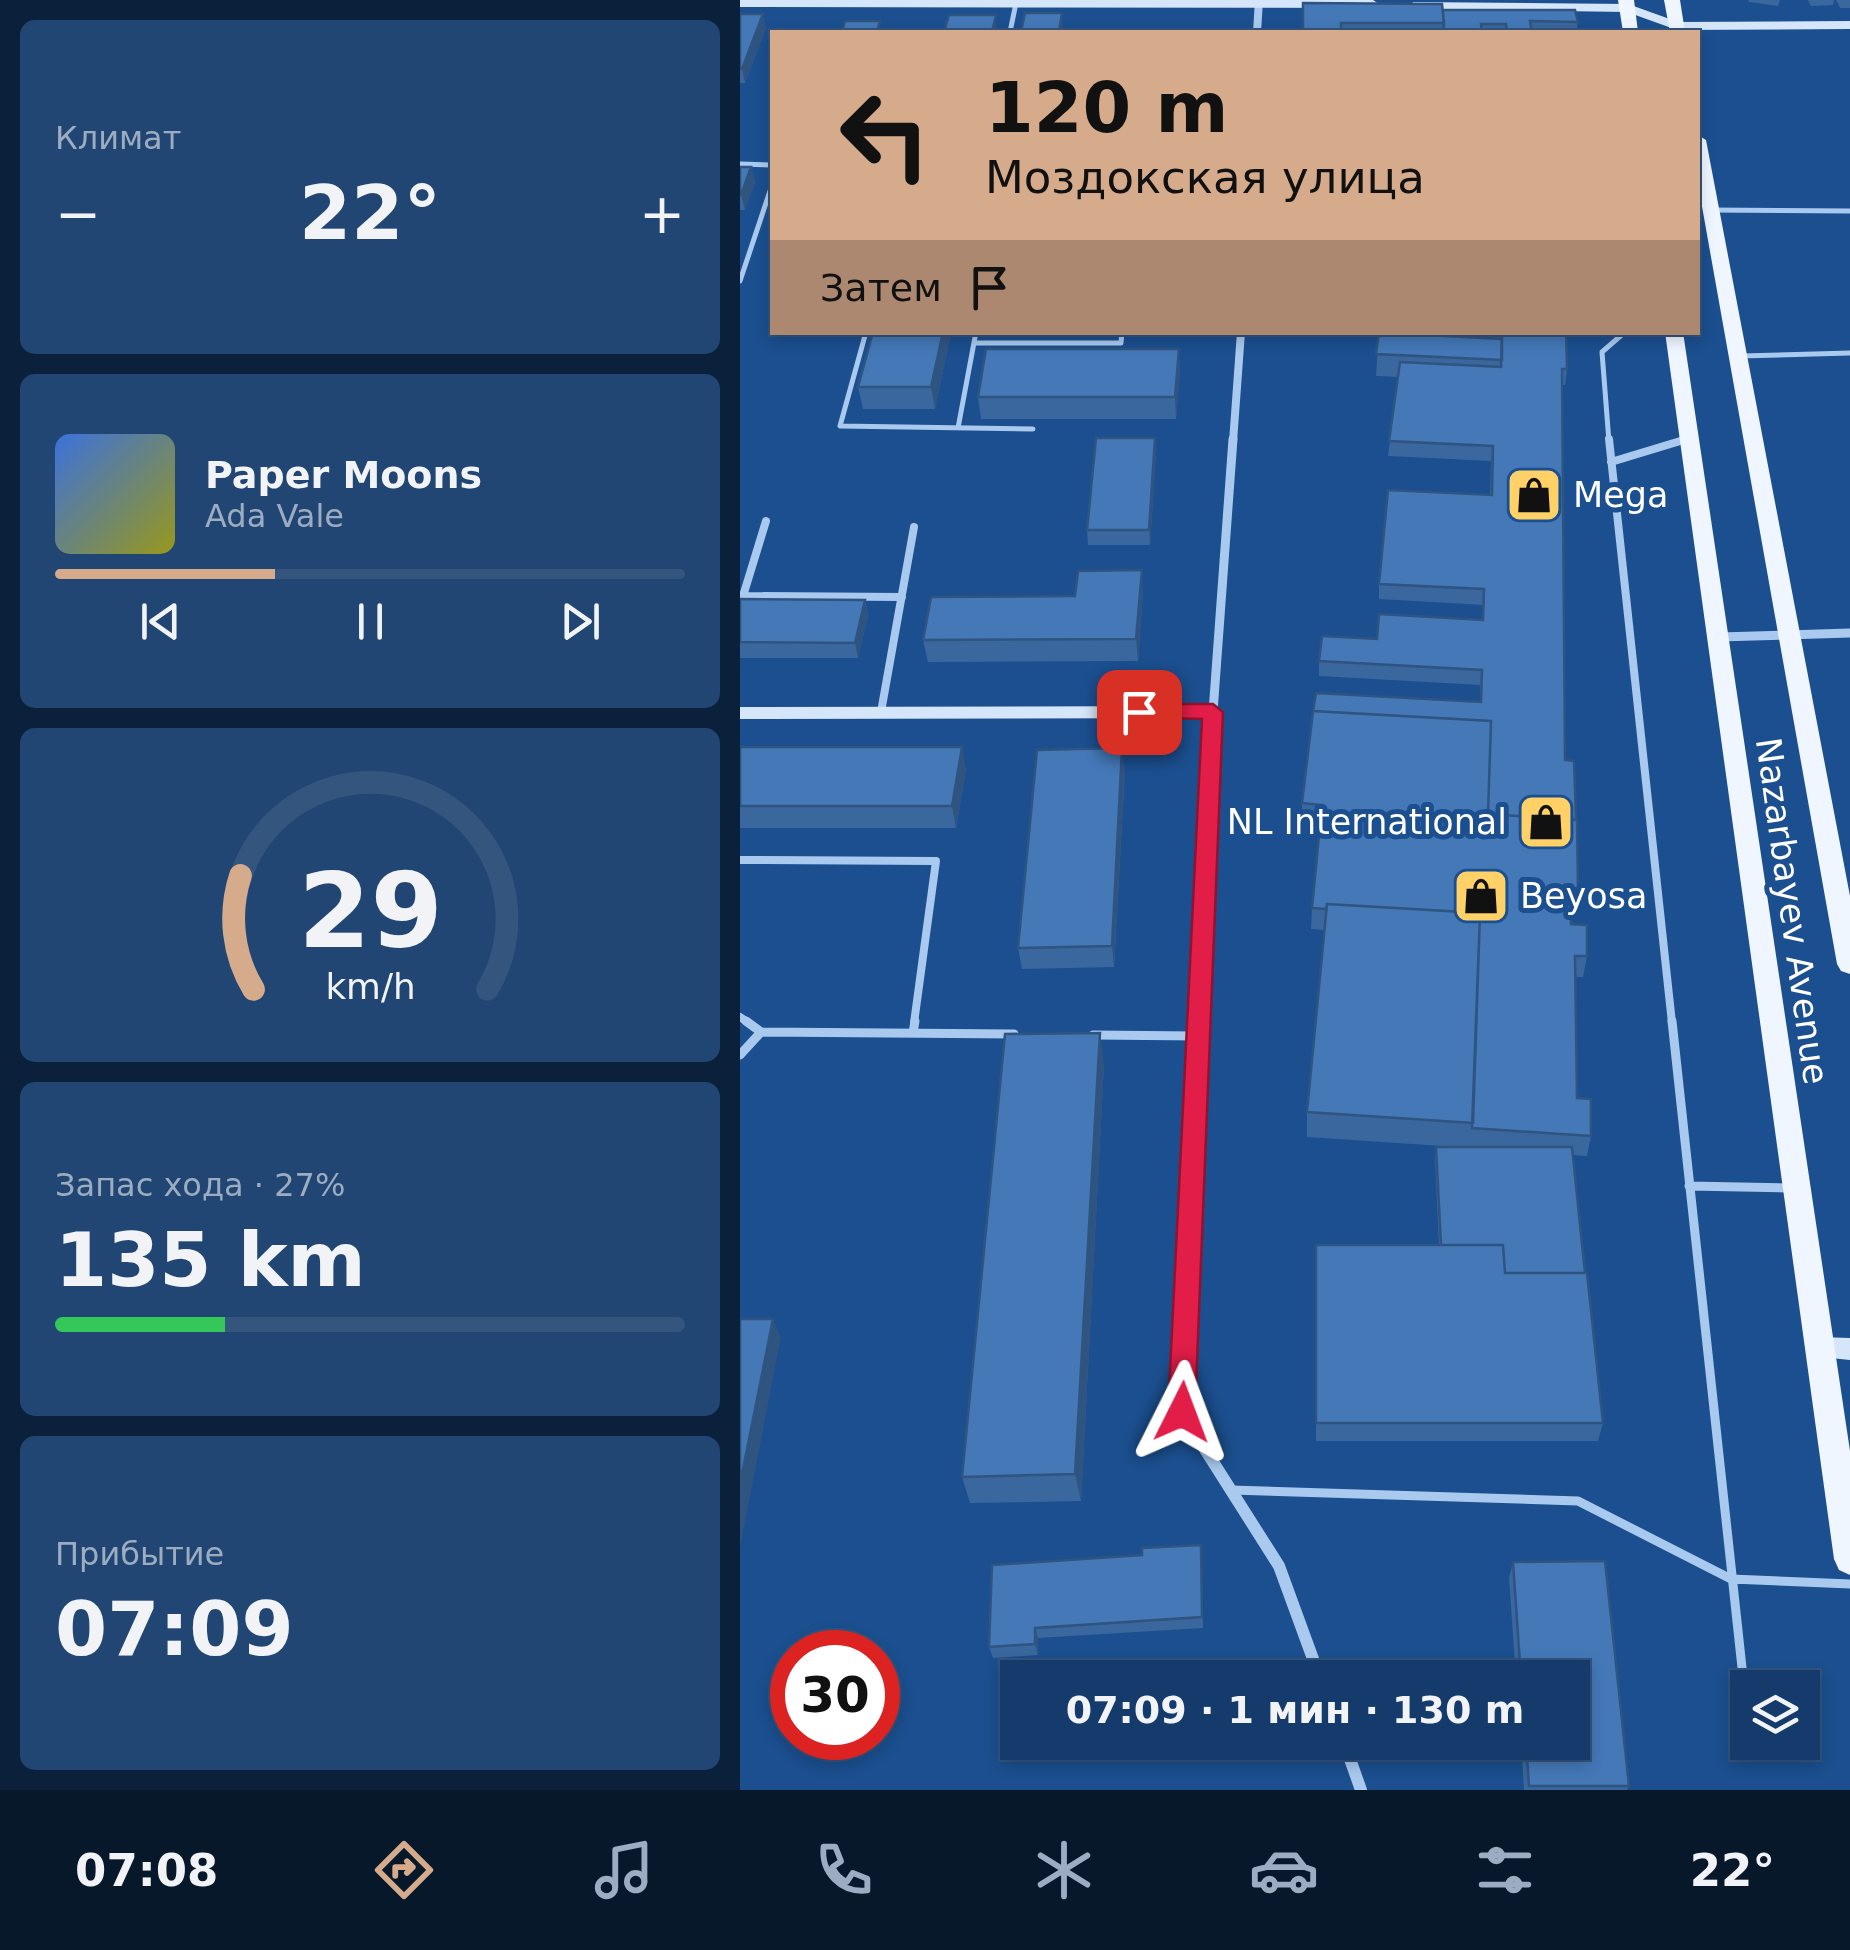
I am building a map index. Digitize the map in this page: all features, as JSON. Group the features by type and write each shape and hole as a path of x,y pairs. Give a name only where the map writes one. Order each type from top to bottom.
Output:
{"main road":[{"path":"1672,0 1677,29"},
{"path":"1627,4 1631,30"},
{"name":"Nazarbayev Avenue","path":"1700,152 1850,964"},
{"name":"Nazarbayev Avenue","path":"1674,335 1820,1348 1840,1424 1850,1558"}],"street":[{"path":"1257,30 1258,1"},
{"path":"740,3 1627,4 1677,29 1850,25"},
{"path":"1241,335 1213,712 1182,1412 1279,1566 1313,1660"},
{"path":"1718,637 1850,633"},
{"path":"740,712 1213,712"},
{"path":"1820,1348 1850,1348"},
{"path":"1350,1760 1361,1790"}],"lane":[{"path":"1010,30 1016,3"},
{"path":"740,164 770,164"},
{"path":"740,281 770,191"},
{"path":"1710,210 1850,211"},
{"path":"865,335 840,426 1033,429"},
{"path":"958,428 975,335"},
{"path":"974,342 1122,342 1122,335"},
{"path":"1622,335 1602,352 1611,462 1742,1670"},
{"path":"1737,356 1850,353"},
{"path":"1611,462 1690,438"},
{"path":"766,521 743,596 902,597"},
{"path":"881,712 914,528"},
{"path":"740,860 936,861 913,1033"},
{"path":"740,1017 760,1032 1027,1034"},
{"path":"740,1055 760,1032"},
{"path":"1084,1035 1198,1036"},
{"path":"1689,1186 1796,1188"},
{"path":"1231,1490 1578,1501 1731,1579 1850,1584"}],"building":[{"path":"1303,3 1442,4 1444,23 1341,23 1341,30 1303,30"},
{"path":"1443,10 1575,10 1578,22 1530,21 1532,30 1481,24 1482,30 1444,30"},
{"path":"1025,13 1062,13 1059,30 1021,30"},
{"path":"740,14 763,14 742,69 740,69"},
{"path":"949,15 996,15 992,30 945,30"},
{"path":"845,21 880,21 878,30 843,30"},
{"path":"740,167 751,167 741,195 740,195"},
{"path":"872,335 942,335 931,387 858,387"},
{"path":"1379,335 1502,339 1502,360 1376,354"},
{"path":"1502,335 1566,335 1567,369 1562,369 1565,760 1574,761 1576,820 1488,814 1491,721 1313,711 1316,693 1481,702 1482,670 1319,661 1322,636 1377,639 1379,614 1483,620 1484,589 1379,584 1388,490 1492,495 1493,446 1389,441 1400,362 1501,367"},
{"path":"986,349 1179,349 1175,397 978,397"},
{"path":"1096,438 1155,438 1149,530 1087,530"},
{"path":"1142,570 1136,639 923,640 931,597 1075,596 1078,571"},
{"path":"740,599 865,600 855,643 740,642"},
{"path":"1313,711 1491,721 1488,814 1577,820 1578,888 1570,888 1571,924 1587,925 1587,956 1575,956 1577,1098 1591,1099 1591,1136 1472,1128 1480,913 1327,904 1326,909 1312,908 1322,805 1302,803"},
{"path":"740,747 962,747 952,806 740,806"},
{"path":"1122,748 1112,946 1018,948 1037,750"},
{"path":"1327,904 1480,913 1473,1123 1307,1112"},
{"path":"1100,1033 1075,1474 962,1477 1005,1034"},
{"path":"1436,1147 1572,1147 1585,1273 1505,1273 1503,1245 1441,1245"},
{"path":"1316,1245 1503,1245 1505,1273 1587,1273 1603,1423 1316,1423"},
{"path":"740,1319 773,1319 740,1484"},
{"path":"1201,1545 1202,1617 1035,1628 1035,1644 989,1647 992,1565 1142,1555 1142,1548"},
{"path":"1605,1561 1629,1786 1529,1786 1527,1760 1590,1760 1590,1660 1520,1660 1513,1562"}],"place":[{"name":"Mega","path":"1534,495"},
{"name":"NL International","path":"1546,822"},
{"name":"Beyosa","path":"1481,896"}],"route":[{"path":"1139,712 1213,712 1182,1412"}]}
